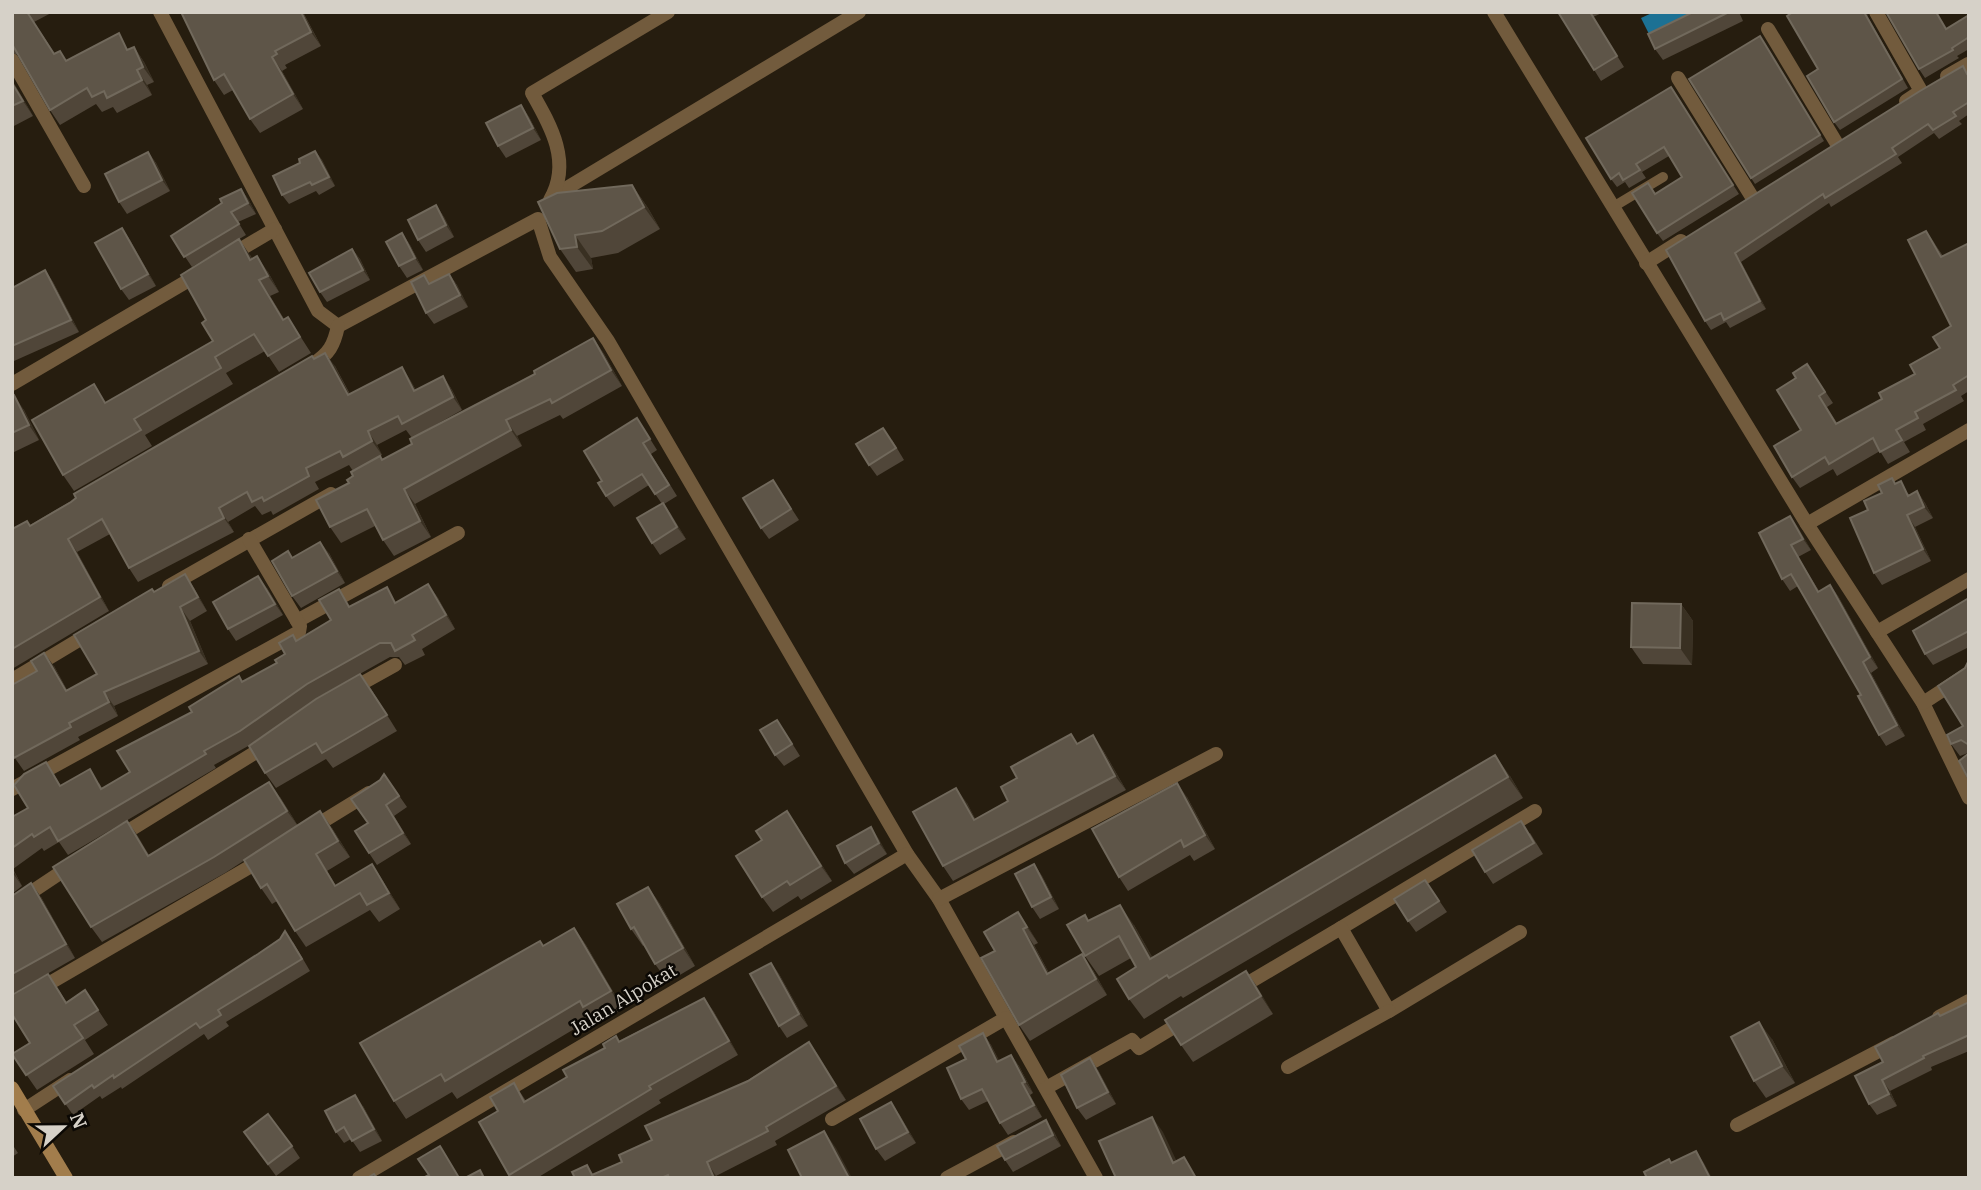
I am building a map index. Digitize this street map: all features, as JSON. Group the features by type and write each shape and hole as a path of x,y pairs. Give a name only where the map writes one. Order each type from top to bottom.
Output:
{"street":[{"path":"160,12 318,311 338,326"},
{"path":"297,373 324,357 334,345 338,326 538,219 552,197 561,162 554,132 532,93 668,12"},
{"path":"552,197 859,12"},
{"path":"1494,12 1807,524 1923,703 1969,798"},
{"path":"1875,12 1921,91"},
{"path":"1768,29 1837,144"},
{"path":"12,60 84,186"},
{"path":"1890,111 1968,64"},
{"path":"1678,78 1752,197"},
{"path":"538,219 550,257 907,854 939,899 1045,1088 1056,1120 1096,1178"},
{"path":"12,384 275,229"},
{"path":"1646,263 1693,233"},
{"path":"1807,524 1969,430"},
{"path":"155,595 345,486"},
{"path":"298,621 458,533"},
{"path":"12,789 299,632 298,621 249,539"},
{"path":"1877,632 1969,579"},
{"path":"12,680 107,623"},
{"path":"333,700 396,665"},
{"path":"1923,703 1969,673"},
{"path":"12,905 94,851 234,768 286,732"},
{"path":"939,899 1216,754"},
{"path":"1954,771 1969,762"},
{"path":"298,836 383,784"},
{"path":"1222,999 1535,811"},
{"path":"12,1005 230,881 276,851"},
{"name":"Jalan Alpokat","path":"359,1178 907,854"},
{"path":"1341,928 1389,1011"},
{"path":"1288,1067 1389,1011 1520,932"},
{"path":"1737,1125 1969,1001"},
{"path":"1045,1088 1132,1040 1139,1048 1199,1013"},
{"path":"832,1119 1006,1018"},
{"path":"24,1110 79,1075"},
{"path":"12,1088 66,1178"},
{"path":"947,1178 1027,1135"}],"lane":[{"path":"1613,207 1663,177"}],"water":[{"path":"1654,12 1720,12 1654,44 1641,18"}],"building":[{"path":"12,12 27,12 54,54 60,51 66,61 119,33 127,50 134,47 143,67 137,70 142,80 107,98 104,91 92,97 87,88 50,110 12,44"},
{"path":"181,12 301,12 311,32 275,51 277,54 272,57 293,94 250,119 224,74 214,80"},
{"path":"1558,12 1590,12 1617,56 1594,70"},
{"path":"1693,12 1729,12 1655,49 1648,34"},
{"path":"1793,12 1864,12 1902,79 1834,122 1807,76 1818,69 1787,16"},
{"path":"1886,12 1936,12 1946,29 1969,15 1969,37 1952,48 1953,50 1919,69"},
{"path":"1760,36 1820,135 1751,178 1689,79"},
{"path":"1963,66 1967,74 1969,73 1969,102 1953,112 1956,116 1933,130 1928,124 1892,148 1896,154 1825,198 1823,194 1735,253 1760,301 1724,320 1721,313 1705,321 1666,250"},
{"path":"12,83 23,101 12,106"},
{"path":"1671,87 1733,185 1657,233 1632,193 1648,183 1655,194 1682,177 1664,147 1636,164 1640,170 1623,180 1619,173 1611,179 1586,138"},
{"path":"521,105 533,128 498,146 486,123"},
{"path":"315,151 329,177 312,185 310,182 282,195 273,176 300,163 299,159"},
{"path":"148,152 162,180 119,202 105,174"},
{"path":"632,185 644,207 602,231 575,235 577,247 560,249 538,202 557,193"},
{"path":"241,189 248,203 231,212 239,224 184,257 171,236 222,203 220,199"},
{"path":"436,205 446,225 418,240 408,220"},
{"path":"122,228 148,274 121,289 95,243"},
{"path":"1926,231 1941,257 1969,243 1969,375 1953,385 1956,390 1915,412 1918,418 1896,430 1902,440 1880,452 1873,438 1829,464 1825,457 1792,477 1774,446 1801,430 1777,390 1796,378 1793,373 1807,364 1825,392 1819,396 1836,424 1882,399 1879,393 1915,374 1910,365 1940,348 1933,337 1951,326 1908,240"},
{"path":"402,233 415,258 399,266 386,242"},
{"path":"239,239 250,260 257,256 268,276 259,280 283,320 288,317 300,337 268,356 254,334 215,357 221,368 134,419 141,430 63,475 32,420 94,384 105,403 213,341 202,323 206,320 181,275"},
{"path":"352,249 363,270 320,292 309,273"},
{"path":"45,270 71,320 12,346 12,288"},
{"path":"449,274 460,295 426,313 411,282 424,275 429,284"},
{"path":"593,338 611,370 552,403 550,399 506,420 511,430 404,489 420,521 383,540 367,509 330,527 316,500 349,483 347,480 353,476 351,472 380,456 382,460 412,444 410,439 535,374 534,371"},
{"path":"325,353 348,395 402,367 414,391 443,376 453,397 402,424 398,416 368,431 372,441 343,457 340,451 306,468 309,476 264,501 262,497 252,502 247,492 219,508 224,518 129,568 102,519 68,539 100,597 12,649 12,529 27,521 30,526 71,502 76,498 74,494 312,356 314,359"},
{"path":"14,395 29,425 12,433 12,396"},
{"path":"637,418 650,439 643,443 669,485 655,494 642,474 606,496 598,483 602,481 584,451"},
{"path":"883,428 896,448 869,465 856,444"},
{"path":"1892,478 1895,484 1901,481 1908,496 1917,491 1924,507 1907,515 1923,549 1874,573 1850,518 1868,510 1864,501 1882,493 1878,485"},
{"path":"773,480 791,509 761,528 743,498"},
{"path":"663,503 677,527 652,543 637,518"},
{"path":"1790,516 1803,539 1791,545 1818,592 1830,585 1870,657 1863,662 1897,725 1879,735 1858,696 1861,695 1791,574 1782,579 1759,533"},
{"path":"320,542 337,571 292,596 272,561 288,551 292,558"},
{"path":"185,574 198,597 180,607 199,651 104,692 109,702 69,723 71,727 14,758 12,685 37,671 31,661 44,653 66,691 97,674 74,635 152,589 154,592"},
{"path":"258,576 275,604 228,629 213,602"},
{"path":"428,584 446,615 412,635 415,640 395,651 391,643 380,643 307,684 240,731 204,751 206,754 58,841 50,827 34,837 32,834 12,848 12,817 28,808 14,785 24,774 46,762 60,786 90,769 101,789 130,772 117,751 192,712 189,707 239,676 242,682 277,663 275,660 285,654 279,643 293,635 296,641 331,620 319,600 339,589 349,607 387,587 395,603"},
{"path":"1969,598 1969,631 1925,654 1913,631"},
{"path":"1632,603 1681,604 1680,648 1631,647"},
{"path":"1969,660 1969,745 1961,740 1951,744 1947,735 1963,726 1938,686 1965,668"},
{"path":"360,674 387,715 322,753 316,743 265,773 249,746 316,699"},
{"path":"777,720 792,744 775,755 760,730"},
{"path":"1071,734 1077,744 1093,735 1115,776 943,866 913,812 956,788 974,820 1008,801 1001,787 1017,778 1011,767"},
{"path":"1969,745 1969,780 1959,761 1968,754"},
{"path":"1495,755 1508,777 1129,999 1117,979 1136,967 1119,936 1085,956 1067,925 1085,915 1088,921 1120,905 1150,959"},
{"path":"384,774 399,796 386,805 403,833 369,853 355,831 368,823 351,799 380,780"},
{"path":"269,782 287,811 214,857 91,927 53,867 127,821 148,856"},
{"path":"1177,783 1205,835 1184,847 1181,840 1119,877 1092,829"},
{"path":"320,811 338,841 316,854 335,886 372,864 389,893 367,905 360,893 295,931 267,884 261,888 244,860"},
{"path":"787,811 821,866 790,885 787,881 762,897 736,856 762,840 756,831"},
{"path":"1521,821 1534,843 1485,872 1472,850"},
{"path":"871,827 879,843 845,863 837,846"},
{"path":"1034,864 1051,897 1032,907 1015,874"},
{"path":"1425,880 1439,901 1408,921 1394,899"},
{"path":"31,883 66,944 12,974 12,896"},
{"path":"648,887 683,948 655,964 617,904"},
{"path":"1018,912 1027,927 1023,929 1047,974 1082,954 1096,979 1019,1025 981,958 995,951 984,932"},
{"path":"574,928 611,991 583,1007 580,1001 445,1081 441,1074 394,1101 360,1043 540,941 543,946"},
{"path":"285,931 302,959 218,1010 221,1015 200,1028 196,1023 114,1078 113,1075 94,1088 92,1085 65,1104 53,1086 258,954 280,939"},
{"path":"771,963 799,1014 779,1026 750,974"},
{"path":"1246,971 1261,996 1181,1045 1165,1020"},
{"path":"48,974 66,1003 85,990 98,1010 74,1025 83,1038 26,1075 12,1054 30,1043 12,1014 12,995"},
{"path":"704,998 729,1041 649,1086 651,1089 509,1175 479,1122 498,1111 490,1097 514,1083 524,1102 567,1077 563,1070 605,1048 603,1044 616,1036 619,1042"},
{"path":"1969,1002 1969,1035 1923,1056 1924,1058 1882,1080 1889,1094 1869,1104 1855,1076 1883,1062 1875,1047 1938,1013 1940,1016"},
{"path":"1759,1022 1782,1066 1754,1081 1731,1037"},
{"path":"983,1033 997,1062 1011,1055 1034,1105 1000,1123 982,1089 961,1099 947,1068 966,1059 959,1046"},
{"path":"809,1042 836,1086 766,1127 768,1131 707,1162 714,1178 669,1178 668,1175 661,1178 575,1178 572,1172 587,1165 592,1175 622,1162 619,1155 652,1140 645,1126 748,1081"},
{"path":"1090,1058 1108,1092 1077,1108 1061,1075"},
{"path":"355,1095 374,1129 352,1141 344,1127 336,1132 325,1111"},
{"path":"891,1102 908,1132 876,1149 860,1119"},
{"path":"268,1114 292,1146 268,1164 244,1132"},
{"path":"1152,1117 1173,1163 1184,1157 1196,1178 1116,1178 1099,1141"},
{"path":"1046,1120 1053,1135 1005,1160 997,1146"},
{"path":"824,1131 849,1178 802,1178 788,1150"},
{"path":"440,1146 458,1176 456,1178 425,1177 429,1175 418,1159"},
{"path":"1696,1151 1710,1178 1647,1178 1644,1172 1669,1159 1671,1163"},
{"path":"480,1170 484,1178 465,1178"}]}
